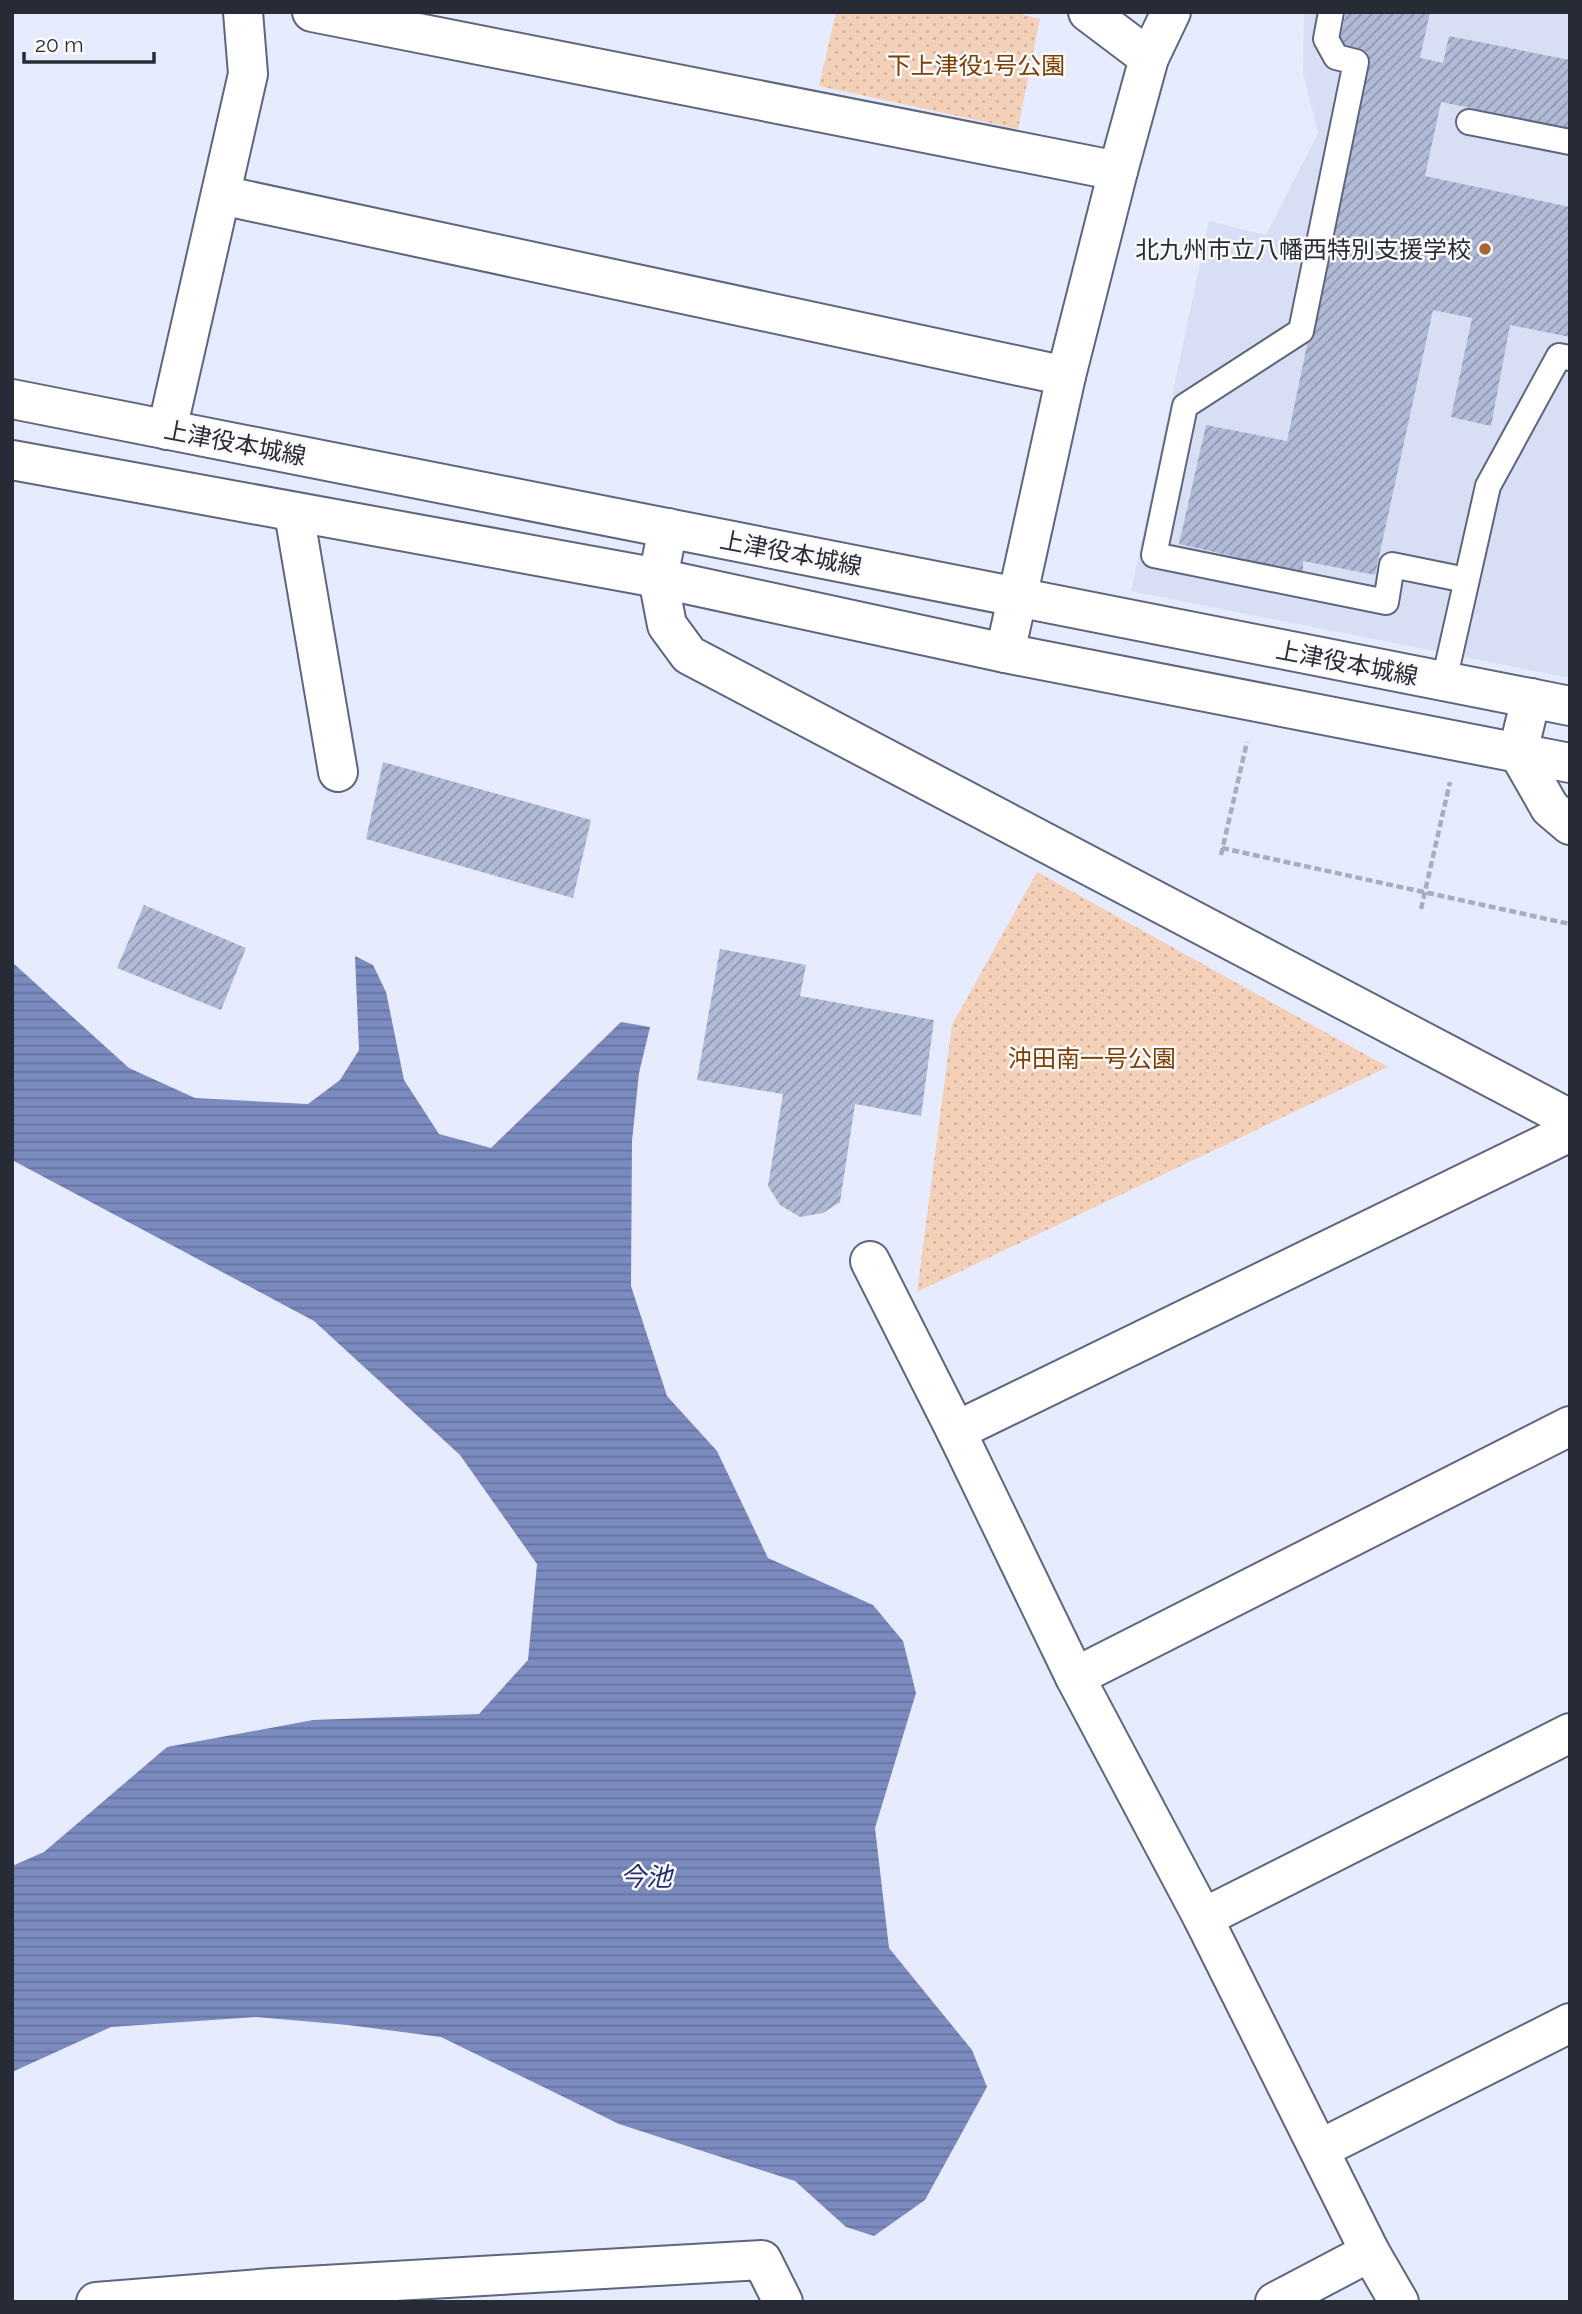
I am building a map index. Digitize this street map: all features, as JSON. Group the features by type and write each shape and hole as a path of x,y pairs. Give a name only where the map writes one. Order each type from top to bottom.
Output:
{"street":[{"path":"167,430 248,74 243,12"},
{"path":"312,12 1118,171"},
{"path":"1088,12 1149,58"},
{"path":"1005,653 1066,376 1118,171 1149,58 1171,12"},
{"path":"221,195 1066,376"},
{"name":"上津役本城線","path":"12,399 1570,706"},
{"name":"上津役本城線","path":"12,460 658,578 1005,653 1570,762"},
{"path":"293,513 338,772"},
{"path":"668,528 658,578 667,625 689,655 1570,1119"},
{"path":"1531,698 1518,752 1550,808 1570,825"},
{"path":"956,1431 1570,1132"},
{"path":"870,1261 956,1431 1074,1677 1203,1918 1370,2252 1399,2302"},
{"path":"1074,1677 1570,1426"},
{"path":"1203,1918 1570,1733"},
{"path":"1320,2149 1570,2023"},
{"path":"1275,2302 1370,2252"},
{"path":"96,2302 275,2295 762,2260 783,2302"}],"lane":[{"path":"1331,12 1326,39 1336,57 1356,62 1301,331 1185,406 1154,555 1386,602 1392,565 1466,580"},
{"path":"1469,122 1570,142"},
{"path":"1444,681 1488,486 1559,356 1570,358"}],"path":[{"path":"1221,855 1248,738"},
{"path":"1421,909 1451,778"},
{"path":"1222,848 1570,924"}],"shaded area":[{"name":"北九州市立八幡西特別支援学校","path":"1304,12 1570,12 1570,678 1131,591 1209,221 1266,235 1318,133 1303,73"}],"green space":[{"name":"下上津役1号公園","path":"836,12 1013,12 1040,19 1018,129 819,86"},
{"name":"沖田南一号公園","path":"1037,872 1388,1067 917,1292 952,1025"}],"water":[{"name":"今池","path":"355,956 373,965 386,992 404,1080 439,1134 491,1148 621,1022 650,1027 639,1073 632,1141 631,1286 667,1396 717,1451 768,1558 873,1605 903,1641 916,1693 875,1828 889,1948 972,2050 987,2087 925,2200 874,2236 846,2227 795,2181 619,2124 441,2037 256,2017 111,2027 12,2072 12,1866 44,1852 167,1747 313,1720 479,1714 528,1660 537,1564 460,1455 314,1321 12,1160 12,962 129,1068 195,1098 308,1104 340,1080 359,1050"}],"building":[{"path":"1346,12 1430,12 1420,58 1443,63 1449,36 1570,60 1570,128 1441,102 1425,176 1570,207 1570,337 1510,325 1491,426 1451,417 1472,318 1433,310 1375,575 1303,561 1303,572 1179,544 1206,425 1287,441 1368,52 1339,45"},
{"path":"383,762 591,820 573,898 366,839"},
{"path":"144,905 246,948 221,1010 117,968"},
{"path":"720,949 806,965 800,996 934,1020 921,1116 855,1104 840,1202 823,1213 800,1217 780,1205 768,1186 783,1094 697,1080"}],"place":[{"name":"北九州市立八幡西特別支援学校","path":"1485,249"}]}
